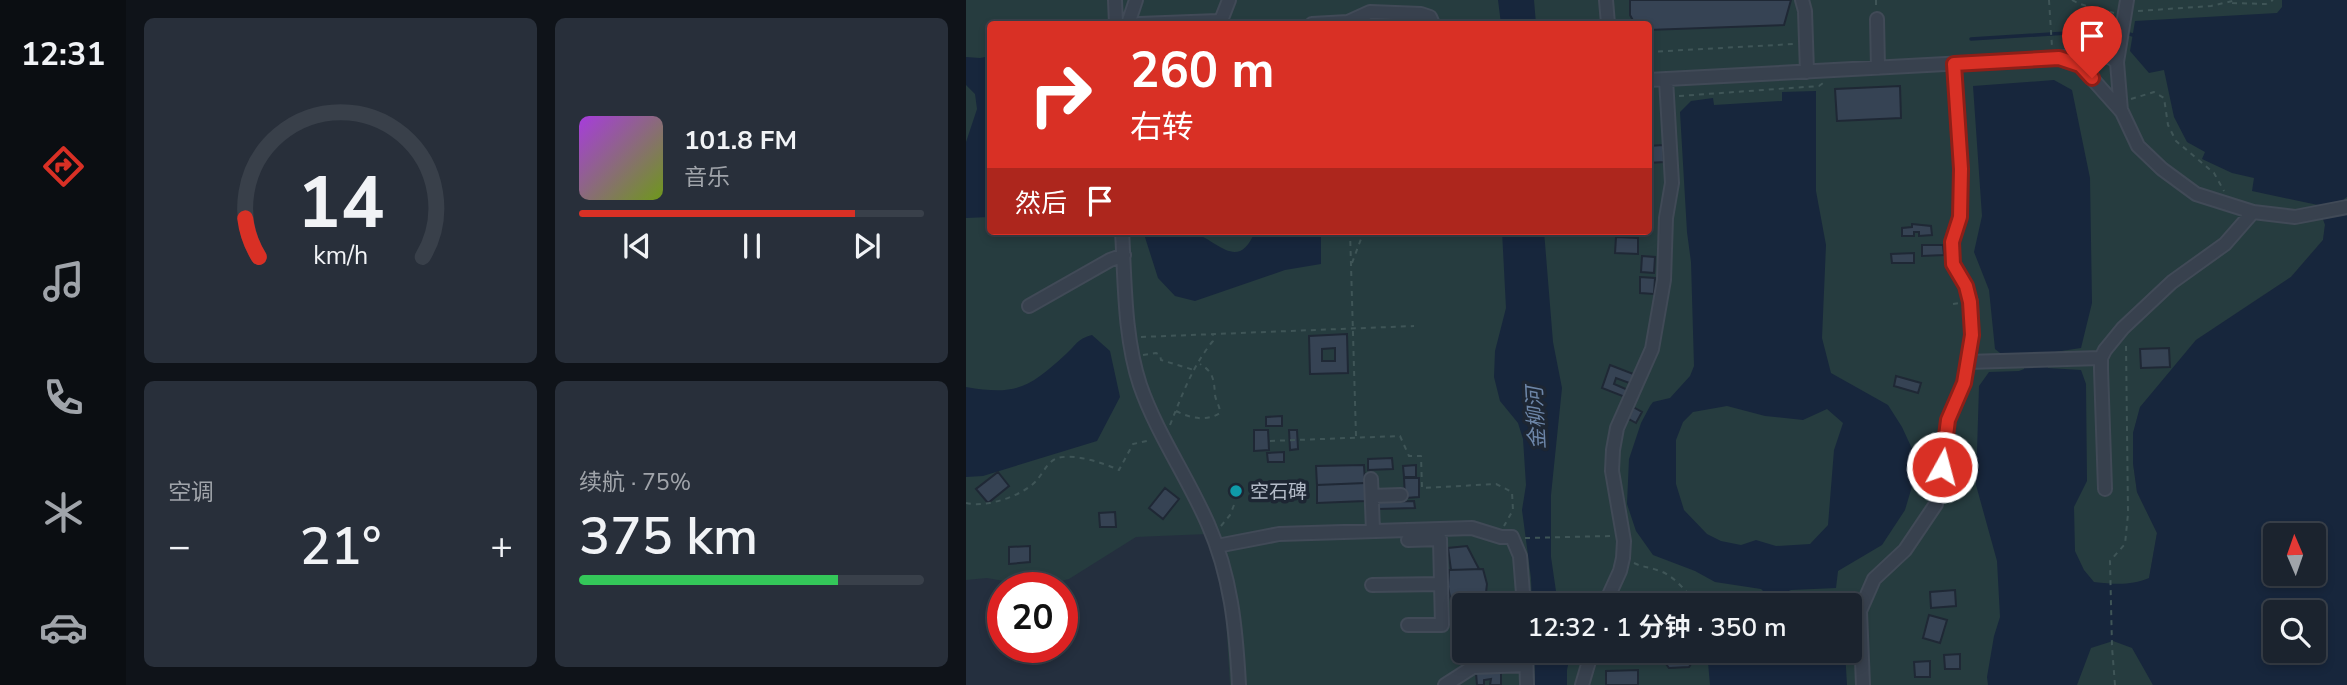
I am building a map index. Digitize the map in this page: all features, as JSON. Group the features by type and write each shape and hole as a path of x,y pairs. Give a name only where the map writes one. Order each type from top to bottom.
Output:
{"street":[{"path":"1115,0 1116,21"},
{"path":"1224,21 1229,0"},
{"path":"1606,0 1608,21"},
{"path":"1802,0 1805,11 1807,72"},
{"path":"1350,21 1370,12 1421,13 1430,17 1432,21"},
{"path":"2122,112 2119,55 2126,12"},
{"path":"1877,19 1878,68"},
{"path":"1652,79 1837,71 2059,58 2099,53 2119,55"},
{"path":"2059,58 2080,65 2122,112 2138,146 2162,169 2196,194 2253,212 2295,217 2347,207"},
{"path":"1863,685 1860,611 1874,579 1905,550 1936,504 1948,420 1964,383 1972,335 1966,286 1953,264 1952,242 1960,217 1961,169 1954,64"},
{"path":"1610,593 1623,558 1612,471 1613,450 1617,428 1652,349 1664,280 1666,218 1672,183 1666,79"},
{"path":"2105,489 2101,358 2105,350 2123,328 2172,282 2225,244 2253,212"},
{"path":"1122,235 1132,356 1148,407 1214,540 1229,585 1236,624 1239,685"},
{"path":"1029,306 1110,260 1124,255"},
{"path":"1967,362 2101,358"},
{"path":"1371,479 1373,531"},
{"path":"1372,496 1401,495"},
{"path":"1408,540 1472,528 1497,536 1511,537 1517,545 1523,572 1524,593"},
{"path":"1214,540 1279,534 1373,531 1440,534"},
{"path":"1408,625 1442,625 1440,534"},
{"path":"1372,585 1441,583"},
{"path":"1583,685 1589,663"},
{"path":"1445,685 1473,667 1526,665 1527,685"}],"path":[{"path":"2049,0 2052,42"},
{"path":"2072,0 2085,7 2126,12 2231,3 2266,4 2273,0"},
{"path":"2211,0 2211,6"},
{"path":"2231,3 2237,0"},
{"path":"1652,52 1806,43"},
{"path":"1667,97 1819,86 1837,71"},
{"path":"2122,112 2132,98 2154,92 2164,98 2168,125 2176,141 2214,173 2229,205"},
{"path":"1350,235 1356,437"},
{"path":"1351,268 1363,235"},
{"path":"1130,338 1414,326"},
{"path":"2115,685 2110,561 2125,544 2128,514 2127,349 2123,328"},
{"path":"966,503 980,505 1023,490 1035,482 1057,458 1098,461 1119,470 1133,444 1164,440 1186,385 1201,356 1213,341 1213,334"},
{"path":"1132,356 1156,352 1161,360 1195,370"},
{"path":"1176,411 1195,418 1214,417 1220,413 1215,398 1216,384 1211,373 1199,363"},
{"path":"1270,441 1400,436 1409,456 1421,456 1422,488 1496,484 1512,492 1513,510 1497,536"},
{"path":"1214,540 1234,505"},
{"path":"1524,538 1622,536"},
{"path":"1623,558 1642,567 1659,570 1680,584 1694,600 1866,596"}],"green space":[{"path":"966,0 2347,0 2347,209 2325,225 2323,240 2291,277 2196,340 2140,408 2133,434 2133,463 2137,492 2157,533 2149,579 2145,669 2153,685 1230,685 1224,586 1207,534 1136,537 1078,573 987,572 987,578 966,580"}],"water":[{"path":"1498,0 1534,0 1536,21 1501,21"},
{"path":"2282,0 2347,0 2347,197 2344,199 2347,209 2347,685 2153,685 2132,648 2113,641 2091,648 2077,685 1988,685 1994,636 2000,617 1997,561 1976,485 1979,386 1989,372 2024,369 2024,353 2000,353 1995,349 1989,290 1974,252 1982,216 1973,86 2054,80 2072,90 2090,178 2092,303 2081,348 2048,353 2048,368 2081,370 2086,384 2087,481 2074,507 2075,551 2084,570 2094,582 2122,584 2142,581 2149,578 2157,533 2137,492 2133,463 2133,433 2140,407 2196,340 2291,277 2323,240 2325,225 2318,205 2252,191 2254,178 2232,173 2202,159 2205,152 2187,142 2174,117 2164,70 2149,73 2130,51 2135,21 2277,13 2282,7"},
{"path":"966,57 987,57 987,217 966,218 966,142 977,109 975,94 966,85"},
{"path":"1816,91 1816,191 1826,245 1822,338 1831,373 1888,405 1914,453 1913,483 1905,510 1882,545 1838,571 1836,588 1765,593 1761,589 1715,582 1653,555 1636,531 1627,504 1629,459 1641,423 1653,402 1670,398 1690,376 1694,366 1691,262 1680,112 1691,101 1713,98 1714,105 1782,101 1782,92","holes":["1727,406 1765,416 1803,420 1827,409 1843,423 1834,450 1828,525 1810,544 1776,546 1756,540 1741,545 1721,541 1707,534 1684,510 1676,484 1676,440 1683,422 1693,412"]},
{"path":"1144,235 1198,235 1235,252 1242,250 1253,235 1321,235 1321,264 1285,270 1195,301 1175,296 1158,278"},
{"name":"金柳河","path":"1502,235 1544,235 1553,342 1562,388 1551,495 1551,557 1556,593 1532,593 1522,510 1526,485 1523,439 1518,423 1500,401 1494,377 1495,351 1506,308"},
{"path":"1092,335 1110,351 1120,397 1097,441 983,476 966,477 966,387 998,390 1022,386 1042,374 1080,340"},
{"path":"1534,663 1568,663 1567,685 1535,685"},
{"path":"1708,663 1846,663 1847,685 1710,685"}],"building":[{"path":"1630,0 1791,0 1784,25 1652,30 1652,21 1633,21 1630,15"},
{"path":"1900,86 1901,118 1837,121 1835,89"},
{"path":"1663,145 1664,162 1652,163 1652,146"},
{"path":"1912,224 1931,226 1932,235 1919,236 1919,232 1914,232 1914,236 1902,236 1902,228 1912,227"},
{"path":"1616,237 1638,238 1638,254 1615,253"},
{"path":"1922,245 1943,245 1944,255 1922,256"},
{"path":"1914,253 1914,263 1892,263 1891,254"},
{"path":"1642,256 1655,257 1654,273 1641,272"},
{"path":"1640,277 1655,278 1654,294 1640,293"},
{"path":"1347,334 1348,373 1310,374 1309,336","holes":["1335,348 1335,361 1322,361 1322,349"]},
{"path":"2169,348 2170,367 2141,368 2140,349"},
{"path":"1610,365 1636,375 1632,384 1616,378 1614,384 1628,390 1625,397 1602,388"},
{"path":"1896,376 1921,383 1918,393 1894,386"},
{"path":"1633,407 1642,412 1636,423 1627,418"},
{"path":"1282,416 1282,426 1266,426 1266,417"},
{"path":"1254,430 1268,430 1269,450 1254,451"},
{"path":"1289,430 1297,430 1298,449 1290,450"},
{"path":"1284,452 1284,462 1268,462 1267,453"},
{"path":"1392,458 1393,469 1368,470 1368,459"},
{"path":"1364,465 1365,483 1317,485 1316,466"},
{"path":"1416,465 1416,477 1404,477 1403,466"},
{"path":"998,472 1009,486 988,503 976,489"},
{"path":"1404,478 1419,478 1419,497 1405,498"},
{"path":"1365,483 1365,501 1317,503 1317,485"},
{"path":"1165,488 1179,499 1163,519 1149,508"},
{"path":"1414,501 1415,508 1378,509 1378,502"},
{"path":"1115,512 1116,527 1100,527 1099,513"},
{"path":"1030,546 1030,562 1009,564 1009,547"},
{"path":"1467,546 1479,569 1451,570 1448,548"},
{"path":"1483,569 1487,584 1486,593 1452,593 1451,602 1449,570"},
{"path":"1955,590 1956,606 1931,608 1930,592"},
{"path":"1929,615 1947,620 1940,643 1923,638"},
{"path":"1960,654 1960,669 1945,669 1944,655"},
{"path":"1930,661 1930,677 1915,677 1914,662"},
{"path":"1666,664 1691,664 1689,667 1669,668"},
{"path":"1638,670 1638,685 1606,685 1606,671"},
{"path":"1501,672 1501,685 1490,685 1491,679 1484,680 1484,685 1477,685 1476,673"}],"waterway":[{"path":"1971,39 2114,30 2133,35"}],"place":[{"name":"空石碑","path":"1236,491"}],"route":[{"path":"1942,467 1948,420 1964,383 1972,335 1966,286 1953,264 1952,242 1960,217 1961,169 1954,64 2059,58 2080,65 2092,78"}]}
